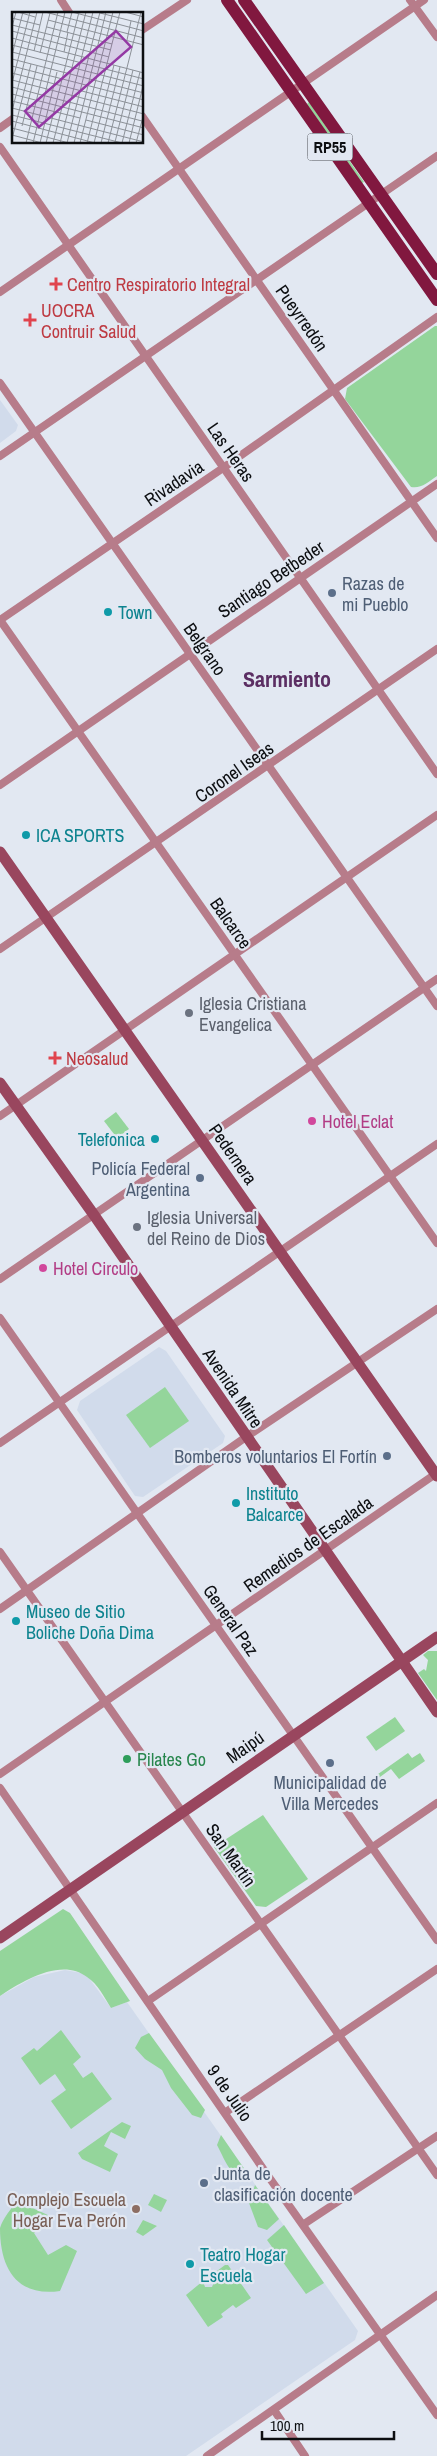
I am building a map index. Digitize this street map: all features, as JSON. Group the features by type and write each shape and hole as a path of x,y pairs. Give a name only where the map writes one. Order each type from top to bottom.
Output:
{"main road":[{"name":"RP55","path":"227,0 437,300"},
{"name":"RP55","path":"244,0 437,274"}],"street":[{"path":"61,0 69,12"},
{"path":"144,29 187,0"},
{"path":"0,292 303,83 413,3 424,0"},
{"path":"413,3 437,37"},
{"path":"0,128 12,119"},
{"name":"Pueyrredón","path":"144,119 437,538"},
{"name":"Las Heras","path":"0,147 437,774"},
{"path":"0,456 437,156"},
{"name":"Rivadavia","path":"0,620 222,468 333,388 437,317"},
{"name":"Belgrano","path":"0,383 437,1006"},
{"name":"Santiago Betbeder","path":"0,785 437,484"},
{"name":"Balcarce","path":"0,620 437,1243"},
{"name":"Coronel Iseas","path":"0,949 437,650"},
{"path":"0,1116 234,953 437,815"},
{"name":"Pedernera","path":"0,852 436,1475"},
{"path":"0,1279 437,979"},
{"name":"Avenida Mitre","path":"0,1083 94,1215 437,1712"},
{"path":"0,1443 437,1144"},
{"path":"0,1609 246,1437 437,1309"},
{"name":"General Paz","path":"0,1318 437,1940"},
{"name":"Remedios de Escalada","path":"0,1774 436,1475"},
{"name":"San Martín","path":"0,1552 437,2176"},
{"name":"Maipú","path":"0,1938 293,1734 437,1637"},
{"name":"9 de Julio","path":"0,1788 437,2415"},
{"path":"148,2001 437,1803"},
{"path":"226,2112 437,1969"},
{"path":"304,2224 437,2136"},
{"path":"207,2456 437,2296"},
{"path":"274,2410 306,2456"}],"shaded area":[{"path":"0,400 18,425 16,431 0,443"},
{"path":"159,1347 166,1351 225,1436 223,1443 143,1497 135,1496 77,1410 80,1401"},
{"name":"Complejo Escuela Hogar Eva Perón","path":"65,1970 82,1973 89,1978 111,2008 127,2002 358,2331 355,2340 186,2456 0,2456 0,1996 34,1977"}],"green space":[{"path":"309,102 364,182 362,183 307,104"},
{"path":"437,326 437,476 421,486 411,487 345,399 347,388"},
{"path":"116,1112 129,1129 117,1138 104,1121"},
{"path":"165,1387 189,1421 150,1448 126,1415"},
{"path":"428,1651 437,1651 437,1700 418,1673 424,1669 426,1671 428,1660 423,1655"},
{"path":"395,1717 405,1731 376,1751 366,1737"},
{"path":"408,1753 412,1758 420,1753 425,1761 399,1779 391,1769 373,1782 371,1779"},
{"path":"263,1815 308,1879 266,1907 256,1906 214,1847"},
{"path":"63,1909 70,1913 130,2001 111,2008 91,1980 77,1971 66,1969 42,1973 0,1996 0,1951"},
{"path":"61,2030 81,2057 73,2064 83,2078 92,2072 112,2099 71,2129 51,2101 66,2090 55,2074 40,2085 21,2058 34,2048 37,2051"},
{"path":"149,2033 205,2110 201,2118 192,2115 171,2088 162,2070 145,2059 135,2048 141,2037"},
{"path":"122,2122 131,2126 125,2139 111,2132 104,2146 118,2154 110,2172 82,2159 78,2153"},
{"path":"221,2135 250,2177 244,2180 234,2174 227,2165 217,2145"},
{"path":"255,2185 279,2219 267,2230 258,2227 249,2203"},
{"path":"154,2194 167,2200 161,2212 148,2205"},
{"path":"17,2201 50,2216 46,2224 34,2233 48,2255 66,2245 77,2251 60,2291 45,2292 33,2290 23,2285 8,2268 3,2256 0,2228 5,2217"},
{"path":"143,2220 157,2226 143,2236 136,2232"},
{"path":"284,2225 324,2283 306,2294 267,2240"},
{"path":"225,2265 228,2265 251,2298 236,2308 233,2305 221,2314 223,2317 208,2327 186,2295 203,2281 205,2287 212,2287 214,2282 209,2277"}],"place":[{"name":"Centro Respiratorio Integral","path":"56,284"},
{"name":"UOCRA Contruir Salud","path":"30,320"},
{"name":"Razas de mi Pueblo","path":"332,593"},
{"name":"Town","path":"108,612"},
{"name":"ICA SPORTS","path":"26,835"},
{"name":"Iglesia Cristiana Evangelica","path":"189,1013"},
{"name":"Neosalud","path":"55,1058"},
{"name":"Hotel Eclat","path":"312,1121"},
{"name":"Telefonica","path":"155,1139"},
{"name":"Policía Federal Argentina","path":"200,1178"},
{"name":"Iglesia Universal del Reino de Dios","path":"137,1227"},
{"name":"Hotel Circulo","path":"43,1268"},
{"name":"Bomberos voluntarios El Fortín","path":"387,1456"},
{"name":"Instituto Balcarce","path":"236,1503"},
{"name":"Museo de Sitio Boliche Doña Dima","path":"16,1621"},
{"name":"Pilates Go","path":"127,1759"},
{"name":"Municipalidad de Villa Mercedes","path":"330,1763"},
{"name":"Junta de clasificación docente","path":"204,2183"},
{"name":"Complejo Escuela Hogar Eva Perón","path":"136,2209"},
{"name":"Teatro Hogar Escuela","path":"190,2264"}],"district":[{"name":"Sarmiento","path":"287,679"}]}
